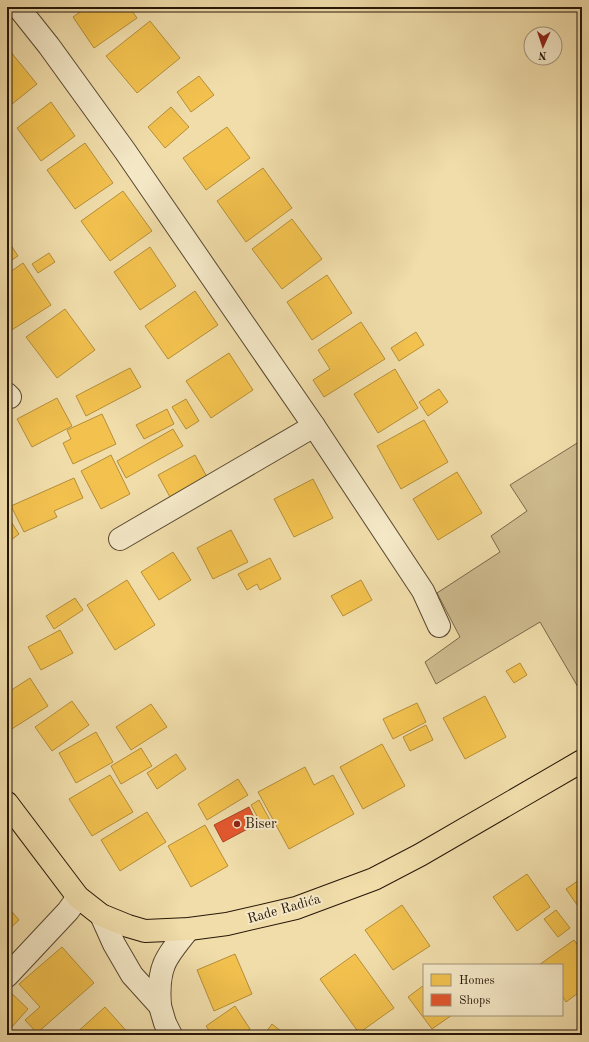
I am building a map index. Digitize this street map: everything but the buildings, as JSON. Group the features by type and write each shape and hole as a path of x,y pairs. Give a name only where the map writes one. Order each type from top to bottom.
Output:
{"main road":[{"name":"Rade Radića","path":"7,803 78,897 101,915 145,931 189,929 227,924 296,908 374,879 420,855 582,761"}],"street":[{"path":"18,7 50,46 125,151 314,426 423,591 439,626"},
{"path":"120,539 314,426"},
{"path":"7,976 68,911 78,897"},
{"path":"101,915 114,944 132,975 160,1006"},
{"path":"171,1035 160,1006 159,986 161,972 170,952 189,929"}],"shaded area":[{"path":"582,440 582,694 540,622 436,684 425,662 460,637 437,593 500,552 491,536 527,511 510,485"}],"place":[{"name":"Biser","path":"237,824"}]}
